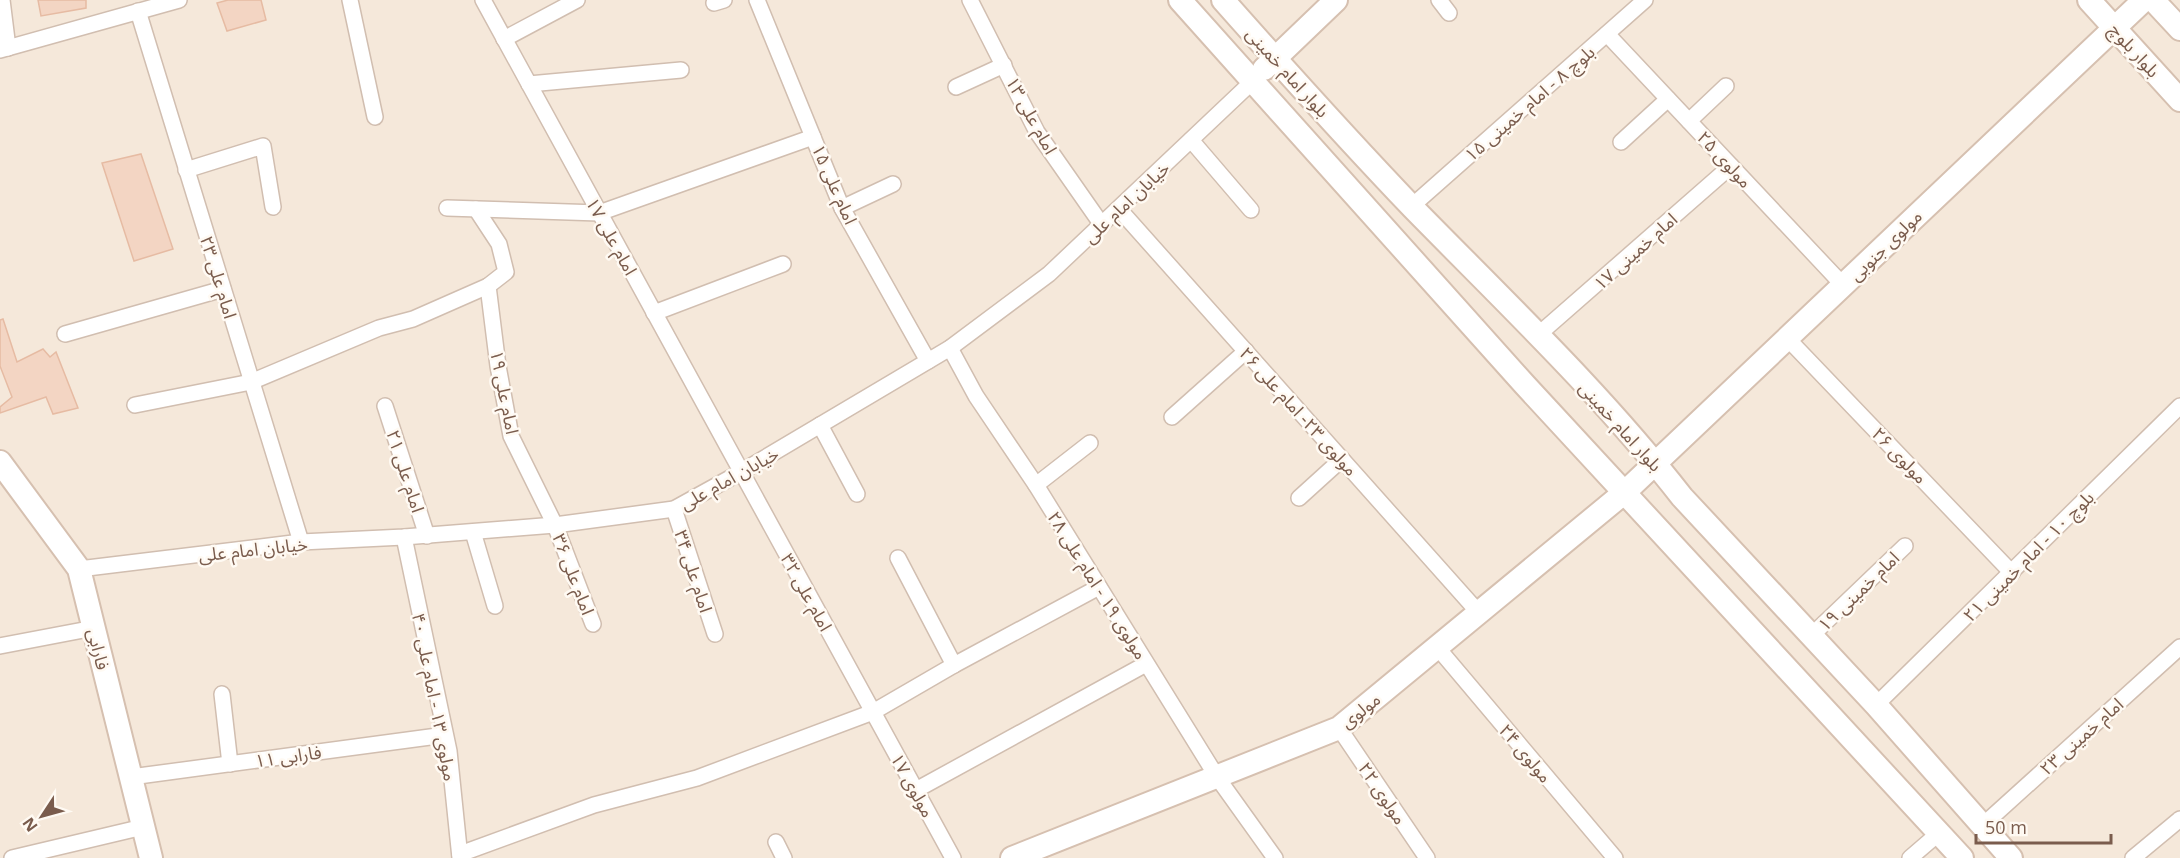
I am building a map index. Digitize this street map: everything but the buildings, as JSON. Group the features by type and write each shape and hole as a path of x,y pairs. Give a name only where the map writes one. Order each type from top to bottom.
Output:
{"main road":[{"name":"بلوار امام خمینی","path":"1180,0 1517,376 1962,858"},
{"name":"بلوار امام خمینی","path":"1223,0 1412,206 1538,335 1655,463 1682,497 1876,705 2011,858"},
{"path":"1253,81 1274,57 1336,0"},
{"name":"بلوار بلوچ","path":"2090,0 2180,100"},
{"name":"مولوی جنوبی","path":"1625,492 2144,0"},
{"path":"2153,0 2180,29"},
{"name":"فارابی","path":"0,462 79,569 151,858"},
{"name":"مولوی","path":"1012,858 1036,854 1339,728 1625,492"}],"street":[{"path":"2,0 4,49 179,0"},
{"path":"350,0 375,117"},
{"name":"امام علی ۱۷","path":"483,0 741,472"},
{"path":"504,39 578,0"},
{"name":"امام علی ۱۵","path":"757,0 843,208 928,361"},
{"path":"973,4 988,0"},
{"path":"1438,0 1449,13"},
{"name":"بلوچ ۸ - امام خمینی ۱۵","path":"1412,206 1646,0"},
{"name":"امام علی ۱۳","path":"973,4 1037,132 1102,225"},
{"name":"امام علی ۲۳","path":"138,11 301,542"},
{"name":"مولوی ۲۵","path":"1607,34 1843,285"},
{"path":"956,87 1004,65"},
{"path":"529,84 681,70"},
{"name":"خیابان امام علی","path":"79,569 301,542 427,536 555,525 674,509 950,348 1049,274 1253,81"},
{"path":"1689,120 1726,86"},
{"path":"1621,142 1668,99"},
{"path":"447,208 599,213 813,136"},
{"path":"1191,140 1251,210"},
{"path":"186,170 263,146 273,207"},
{"name":"امام خمینی ۱۷","path":"1538,335 1731,166"},
{"path":"843,208 893,184"},
{"path":"135,405 251,382 379,328 413,319 488,286 506,272 499,244 476,209"},
{"name":"مولوی ۲۳- امام علی ۲۶","path":"1119,209 1479,613"},
{"path":"654,313 783,264"},
{"name":"امام علی ۱۹","path":"488,286 498,366 511,436 555,525"},
{"path":"65,334 223,289"},
{"name":"مولوی ۲۶","path":"1787,338 2012,573"},
{"name":"مولوی ۱۹ - امام علی ۲۸","path":"950,348 976,396 1036,485 1217,777 1275,858"},
{"path":"1172,417 1246,351"},
{"name":"امام علی ۲۱","path":"385,406 427,536"},
{"name":"بلوچ ۱۰ - امام خمینی ۲۱","path":"1876,705 2180,406"},
{"path":"820,425 857,494"},
{"path":"1036,485 1090,443"},
{"path":"1299,498 1342,459"},
{"name":"امام علی ۳۲","path":"741,472 873,712"},
{"name":"امام علی ۳۴","path":"674,509 715,634"},
{"name":"امام علی ۳۶","path":"555,525 593,624"},
{"path":"473,532 495,606"},
{"name":"مولوی ۱۳ - امام علی ۴۰","path":"404,537 445,735 460,856"},
{"name":"امام خمینی ۱۹","path":"1811,636 1905,546"},
{"path":"898,558 954,665"},
{"path":"460,856 594,805 698,778 873,712 954,665 1099,587"},
{"path":"0,646 94,628"},
{"name":"مولوی ۲۴","path":"1437,647 1615,858"},
{"name":"امام خمینی ۲۳","path":"1982,826 2180,647"},
{"path":"916,790 1146,664"},
{"path":"222,694 230,764"},
{"name":"مولوی ۱۷","path":"873,712 953,858"},
{"name":"مولوی ۲۲","path":"1339,728 1427,858"},
{"name":"فارابی ۱۱","path":"131,777 445,735"},
{"path":"2133,858 2180,819"},
{"path":"12,858 143,827"},
{"path":"1910,858 1939,833"},
{"path":"776,842 783,858"}],"shaded area":[{"path":"0,0 2180,0 2180,858 0,858"}]}
